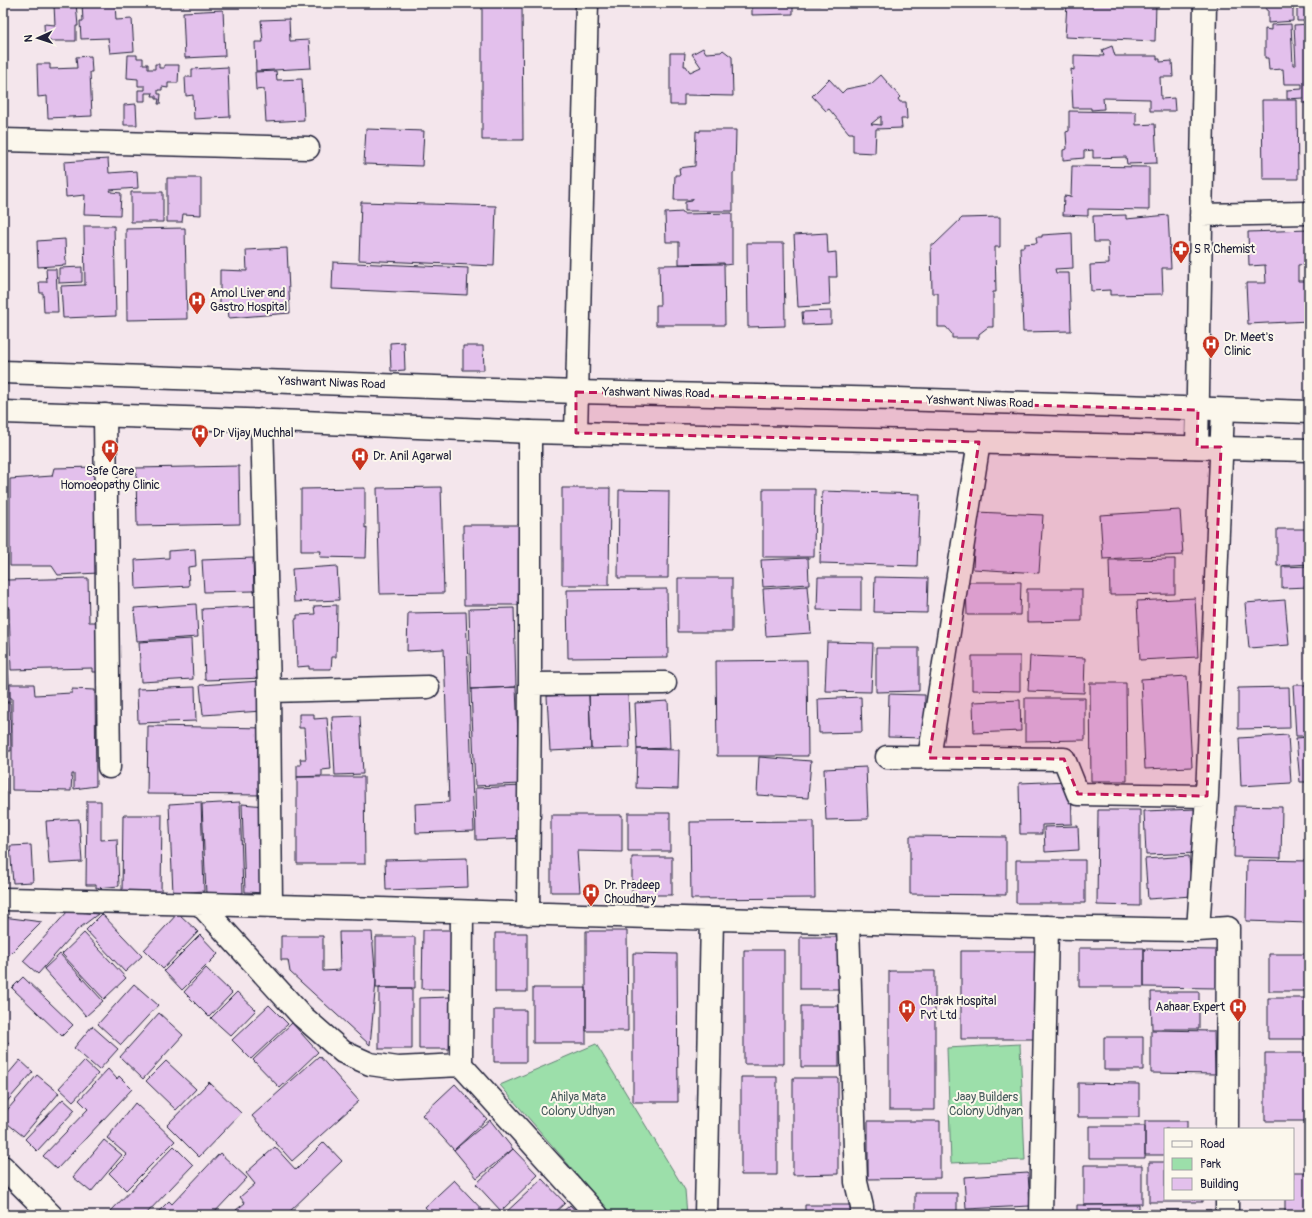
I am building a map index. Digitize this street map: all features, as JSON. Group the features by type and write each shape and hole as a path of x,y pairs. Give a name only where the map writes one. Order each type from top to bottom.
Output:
{"street":[{"path":"576,434 587,3"},
{"path":"1197,447 1205,3"},
{"path":"3,140 308,148"},
{"path":"1201,215 1309,213"},
{"name":"Yashwant Niwas Road","path":"3,372 576,392 897,399 1198,410 1309,412"},
{"path":"1198,930 1207,796 1223,410"},
{"path":"3,412 262,420 576,434 1309,450"},
{"path":"105,415 109,766"},
{"path":"262,420 269,692 271,905"},
{"path":"528,914 530,432"},
{"path":"929,758 979,442"},
{"path":"530,684 665,683"},
{"path":"269,692 428,687"},
{"path":"887,757 1064,759 1078,794 1207,796"},
{"path":"3,899 271,905 848,924 1198,930 1228,928 1227,1128"},
{"path":"200,904 302,1016 343,1052 370,1064 398,1068 461,1065"},
{"path":"462,912 461,1065 597,1215"},
{"path":"706,1215 712,920"},
{"path":"848,924 856,1182 862,1207 862,1215"},
{"path":"1041,1215 1047,927"},
{"path":"3,1167 50,1215"},
{"path":"1227,1200 1227,1215"}],"highlighted area":[{"path":"576,392 1198,410 1197,447 1221,447 1207,796 1078,794 1064,759 929,758 979,442 576,433"}],"green space":[{"name":"Ahilya Mata Colony Udhyan","path":"596,1044 685,1190 687,1215 612,1215 500,1085"},
{"name":"Jaay Builders Colony Udhyan","path":"1020,1044 1025,1160 951,1163 947,1048"}],"building":[{"path":"76,3 78,26 76,26 76,41 45,41 44,24 55,25 54,5"},
{"path":"82,3 115,3 116,20 132,19 134,51 110,53 108,38 81,39 80,21 83,21"},
{"path":"482,3 522,3 523,140 482,140"},
{"path":"752,3 793,3 793,14 752,15"},
{"path":"806,3 820,3 820,5 806,5"},
{"path":"1067,3 1156,3 1155,41 1065,37"},
{"path":"1266,3 1293,3 1293,21 1268,23 1268,10 1266,10"},
{"path":"1297,3 1309,3 1309,21 1297,21"},
{"path":"223,10 225,56 185,58 183,12"},
{"path":"289,19 290,41 309,40 311,68 256,71 255,42 263,42 261,20"},
{"path":"1291,24 1293,65 1296,65 1294,25 1309,24 1309,103 1302,103 1303,98 1287,99 1287,90 1302,89 1302,84 1284,84 1283,69 1269,70 1268,58 1265,58 1265,29 1271,30 1271,25"},
{"path":"1112,46 1115,56 1157,56 1157,59 1160,59 1160,62 1172,61 1173,77 1160,77 1161,99 1174,98 1175,111 1150,111 1150,99 1103,98 1104,109 1091,110 1091,108 1073,108 1071,69 1074,70 1074,55 1104,56 1102,50"},
{"path":"703,48 706,53 721,52 723,50 732,57 733,96 684,95 684,105 670,105 670,53 685,53 684,66 686,66 690,72 701,67 692,54"},
{"path":"128,55 137,55 137,58 143,58 143,64 148,64 148,69 155,69 155,64 159,64 159,68 164,68 164,65 179,65 178,83 168,83 168,88 162,87 162,90 158,90 158,94 161,94 160,104 158,104 159,99 156,99 156,96 152,96 153,93 145,93 145,101 138,101 138,90 145,90 145,86 138,86 138,79 127,78"},
{"path":"91,56 92,72 90,72 92,116 48,118 47,96 38,97 37,64 50,64 50,69 77,68 76,57"},
{"path":"228,67 230,117 194,119 193,95 186,96 185,77 192,77 192,69"},
{"path":"276,71 277,80 302,79 304,120 266,122 264,89 256,90 255,72"},
{"path":"881,75 900,97 898,99 900,102 906,102 907,119 901,119 902,128 876,129 875,153 853,152 853,133 849,133 829,109 826,111 812,96 829,79 842,93 846,89 871,84","holes":["881,116 881,125 871,124"]},
{"path":"1262,100 1297,100 1298,179 1263,179"},
{"path":"136,104 137,125 124,125 124,105"},
{"path":"1069,111 1136,112 1136,125 1155,124 1157,163 1127,164 1126,157 1093,158 1093,150 1084,151 1084,158 1063,160 1063,150 1067,149 1066,132 1069,131"},
{"path":"366,129 424,131 422,166 364,164"},
{"path":"700,130 736,130 735,172 733,173 733,211 685,211 685,202 692,201 693,198 692,200 674,200 675,175 680,175 679,168 695,166 696,131 700,132"},
{"path":"108,159 109,173 137,171 138,188 110,190 111,192 121,193 120,215 84,214 85,195 66,197 64,162"},
{"path":"1072,166 1149,167 1149,210 1088,209 1088,216 1063,215 1064,196 1071,197"},
{"path":"167,178 201,178 201,215 183,214 182,222 167,222"},
{"path":"131,192 163,192 163,222 131,222"},
{"path":"361,202 496,206 494,266 359,260"},
{"path":"683,212 683,214 732,213 732,264 679,264 679,242 666,242 665,213"},
{"path":"1126,215 1126,219 1168,215 1171,268 1162,268 1163,294 1110,295 1110,290 1091,291 1090,265 1109,264 1108,242 1094,242 1093,216"},
{"path":"1000,217 1000,247 995,247 996,292 993,292 993,327 988,327 979,334 979,338 952,338 952,334 946,327 938,327 938,293 932,293 931,245 934,245 962,218"},
{"path":"84,226 114,226 116,316 63,318 61,286 85,285"},
{"path":"185,228 187,319 127,320 126,229"},
{"path":"1309,230 1309,264 1298,265 1298,281 1309,281 1309,321 1248,324 1246,283 1266,283 1265,265 1249,266 1248,232"},
{"path":"827,233 828,253 836,252 837,277 829,277 830,305 798,307 794,235"},
{"path":"1072,233 1073,268 1055,269 1056,273 1069,273 1071,331 1023,332 1020,247 1024,247 1024,244 1037,243 1036,237 1042,237 1042,235"},
{"path":"65,239 66,265 38,267 37,241"},
{"path":"747,243 784,243 785,326 748,327"},
{"path":"287,248 290,313 229,318 228,308 220,308 220,270 247,271 246,250"},
{"path":"333,262 468,268 467,295 332,289"},
{"path":"724,264 725,325 656,325 656,305 660,305 659,265"},
{"path":"82,267 82,282 59,283 59,268"},
{"path":"46,269 56,269 58,312 44,312 43,293 40,293 39,282 47,282"},
{"path":"831,311 831,324 803,325 802,312"},
{"path":"404,342 405,370 391,371 390,343"},
{"path":"463,346 483,346 484,370 463,370"},
{"path":"239,466 240,524 137,526 136,468"},
{"path":"96,467 99,573 58,575 52,566 10,566 10,479 52,476 54,468"},
{"path":"441,487 444,593 380,594 377,488"},
{"path":"365,488 365,528 367,527 366,558 320,557 321,551 301,551 301,489"},
{"path":"562,488 610,488 609,585 562,585"},
{"path":"763,489 815,489 814,557 763,557"},
{"path":"619,490 669,491 668,578 618,578"},
{"path":"822,491 920,494 917,566 820,563"},
{"path":"1180,510 1183,555 1103,559 1100,515"},
{"path":"976,512 1043,515 1039,573 973,569"},
{"path":"463,525 524,525 525,605 464,605"},
{"path":"1277,529 1309,529 1309,564 1277,566"},
{"path":"195,549 196,566 188,567 189,586 136,589 135,560 169,558 169,551"},
{"path":"3,556 7,556 7,580 88,578 89,622 102,622 103,672 92,672 92,668 11,670 9,608 3,608"},
{"path":"253,558 254,591 204,592 202,560"},
{"path":"808,558 809,584 763,587 761,560"},
{"path":"1175,559 1175,594 1110,595 1109,560"},
{"path":"337,566 339,600 294,602 292,569"},
{"path":"1309,566 1309,587 1282,588 1282,567"},
{"path":"818,577 861,577 861,611 817,610"},
{"path":"875,577 928,578 927,613 874,612"},
{"path":"678,578 732,578 732,632 678,632"},
{"path":"966,582 1021,582 1020,615 967,615"},
{"path":"807,586 811,633 766,636 763,589"},
{"path":"667,589 668,657 568,658 567,590"},
{"path":"1027,589 1082,589 1082,621 1027,622"},
{"path":"1195,598 1198,657 1140,660 1137,601"},
{"path":"1285,600 1289,645 1249,648 1245,603"},
{"path":"196,604 198,637 137,641 134,608"},
{"path":"337,605 336,657 332,657 331,669 309,669 309,666 297,667 295,619 297,619 297,615 315,614 314,606"},
{"path":"261,606 265,678 205,680 202,609"},
{"path":"514,608 516,687 471,689 469,609"},
{"path":"466,612 474,831 416,833 415,804 449,802 444,649 407,651 408,613"},
{"path":"191,639 193,679 141,682 139,642"},
{"path":"827,642 873,643 871,692 825,691"},
{"path":"7,645 10,702 3,702 3,646"},
{"path":"876,648 919,648 919,691 876,692"},
{"path":"972,656 1020,656 1020,691 972,690"},
{"path":"1030,656 1085,658 1084,693 1028,691"},
{"path":"807,660 808,756 717,756 716,661"},
{"path":"1187,676 1192,767 1145,769 1141,679"},
{"path":"261,681 262,711 203,715 200,685"},
{"path":"1090,683 1126,683 1127,781 1091,781"},
{"path":"10,684 34,684 35,695 72,693 72,689 95,690 96,786 74,789 74,774 72,774 71,791 12,790 12,698 10,698"},
{"path":"1293,685 1309,685 1309,736 1296,736"},
{"path":"195,687 196,721 138,723 137,689"},
{"path":"516,687 520,784 475,786 471,689"},
{"path":"1289,687 1290,728 1238,729 1238,688"},
{"path":"628,693 630,748 591,749 589,694"},
{"path":"589,694 591,749 550,751 547,696"},
{"path":"889,694 925,695 924,738 888,737"},
{"path":"861,697 862,732 819,733 818,699"},
{"path":"1025,698 1085,698 1085,740 1025,741"},
{"path":"1020,700 1021,731 974,733 973,702"},
{"path":"668,701 670,748 637,749 635,703"},
{"path":"3,703 10,703 11,751 3,751"},
{"path":"299,714 314,714 314,719 327,718 331,769 322,770 322,776 297,777 297,765 301,765 300,759 306,759 304,728 299,728"},
{"path":"360,716 363,774 335,775 332,717"},
{"path":"148,726 265,728 263,795 147,794"},
{"path":"1288,735 1291,783 1241,786 1239,738"},
{"path":"1309,737 1309,782 1300,782 1296,738"},
{"path":"637,749 679,750 678,789 636,788"},
{"path":"759,757 811,761 808,798 757,795"},
{"path":"866,767 868,819 826,820 824,769"},
{"path":"3,777 6,777 7,880 3,880"},
{"path":"297,777 364,777 365,864 297,864"},
{"path":"1071,781 1072,824 1042,825 1042,834 1020,834 1019,783"},
{"path":"524,786 526,838 476,840 475,788"},
{"path":"87,801 101,801 101,840 117,839 119,886 96,888 96,885 86,885"},
{"path":"201,802 204,891 173,893 169,804"},
{"path":"240,802 243,893 206,894 202,804"},
{"path":"242,804 265,806 266,893 245,892"},
{"path":"1235,806 1282,807 1281,858 1234,857"},
{"path":"1196,809 1198,853 1146,855 1144,811"},
{"path":"1098,810 1140,810 1140,906 1097,905"},
{"path":"628,813 670,813 670,851 628,851"},
{"path":"123,815 162,815 161,893 122,892"},
{"path":"551,815 622,815 622,852 577,851 580,892 551,892"},
{"path":"79,819 82,862 49,864 46,821"},
{"path":"814,821 815,898 691,899 690,822"},
{"path":"1078,826 1079,850 1045,852 1044,827"},
{"path":"910,836 1006,837 1006,895 910,894"},
{"path":"31,845 33,882 13,883 10,846"},
{"path":"1189,856 1192,896 1148,899 1145,859"},
{"path":"632,857 672,857 672,895 632,895"},
{"path":"467,858 468,887 386,890 385,860"},
{"path":"1016,860 1085,860 1085,903 1016,903"},
{"path":"1247,860 1309,861 1309,923 1246,921"},
{"path":"68,911 98,914 77,930 38,974 23,961"},
{"path":"178,913 198,932 163,969 144,950"},
{"path":"102,914 142,956 125,972 86,930"},
{"path":"3,917 42,922 3,961"},
{"path":"423,930 456,930 456,989 422,989"},
{"path":"586,931 627,931 628,1031 586,1031"},
{"path":"339,932 372,932 376,982 370,1045 290,972 288,960 281,960 281,936 323,936 323,971 340,970"},
{"path":"84,933 126,978 104,999 62,954"},
{"path":"495,933 527,933 527,992 495,992"},
{"path":"200,935 218,954 182,990 164,971"},
{"path":"376,937 415,937 415,988 376,988"},
{"path":"800,937 842,937 842,989 800,989"},
{"path":"1079,948 1144,948 1144,987 1079,987"},
{"path":"1144,949 1219,950 1218,988 1144,987"},
{"path":"744,950 784,950 784,1064 744,1064"},
{"path":"961,951 1035,951 1035,1039 961,1039"},
{"path":"633,953 677,954 678,1102 633,1102"},
{"path":"60,954 103,1001 86,1016 44,969"},
{"path":"1269,954 1309,954 1309,991 1269,991"},
{"path":"206,968 232,993 209,1017 184,992"},
{"path":"889,971 935,971 935,1110 889,1110"},
{"path":"23,977 73,1025 62,1036 12,988"},
{"path":"134,984 158,1005 121,1045 98,1024"},
{"path":"379,988 412,988 412,1049 379,1049"},
{"path":"533,988 586,988 586,1043 533,1043"},
{"path":"237,992 256,1010 231,1036 211,1018"},
{"path":"1151,992 1199,992 1199,1029 1152,1029"},
{"path":"451,997 451,1049 419,1049 419,998"},
{"path":"1268,998 1309,998 1309,1039 1268,1039"},
{"path":"269,1005 288,1024 251,1059 232,1040"},
{"path":"801,1006 839,1006 839,1067 801,1067"},
{"path":"494,1010 526,1010 526,1062 494,1062"},
{"path":"159,1013 183,1035 143,1079 120,1057"},
{"path":"292,1023 318,1052 280,1088 253,1060"},
{"path":"92,1026 118,1049 99,1070 74,1048"},
{"path":"1151,1030 1214,1031 1215,1074 1151,1073"},
{"path":"3,1037 9,1043 3,1048"},
{"path":"1104,1037 1143,1037 1143,1070 1104,1070"},
{"path":"1265,1053 1309,1053 1309,1121 1265,1121"},
{"path":"319,1056 359,1101 292,1161 252,1116"},
{"path":"20,1060 33,1072 3,1106 3,1080"},
{"path":"84,1061 98,1074 73,1101 59,1088"},
{"path":"166,1061 196,1089 176,1110 146,1081"},
{"path":"108,1069 117,1079 119,1076 132,1089 57,1169 43,1156 88,1109 79,1100"},
{"path":"37,1075 59,1093 23,1136 3,1120 3,1115"},
{"path":"741,1077 777,1077 777,1175 741,1175"},
{"path":"793,1078 838,1078 838,1174 793,1175"},
{"path":"209,1082 241,1113 199,1157 167,1125"},
{"path":"1078,1083 1139,1084 1139,1117 1078,1117"},
{"path":"455,1084 487,1119 454,1150 422,1115"},
{"path":"63,1099 75,1110 37,1151 25,1139"},
{"path":"135,1103 175,1141 126,1190 109,1173 127,1155 107,1138"},
{"path":"490,1120 513,1149 477,1178 454,1150"},
{"path":"868,1121 940,1121 940,1178 868,1179"},
{"path":"1145,1121 1187,1121 1187,1128 1164,1128 1164,1155 1145,1155"},
{"path":"1089,1126 1145,1126 1145,1158 1089,1158"},
{"path":"104,1140 122,1155 91,1192 73,1177"},
{"path":"324,1142 342,1161 286,1215 240,1215 236,1210 245,1203 240,1197 255,1184 246,1173 275,1147 296,1170"},
{"path":"174,1146 193,1165 145,1215 112,1215 109,1213"},
{"path":"513,1149 538,1175 501,1211 476,1184"},
{"path":"220,1153 247,1178 212,1215 155,1215 169,1201 172,1204"},
{"path":"1149,1162 1164,1162 1164,1200 1202,1200 1202,1202 1149,1202"},
{"path":"1084,1165 1142,1165 1142,1204 1084,1205"},
{"path":"1294,1172 1309,1172 1309,1215 1285,1215 1285,1200 1294,1200"},
{"path":"1028,1173 1030,1206 966,1209 964,1177"},
{"path":"542,1179 565,1203 552,1215 503,1215"},
{"path":"454,1180 487,1215 432,1215 425,1207"},
{"path":"915,1193 957,1193 957,1215 915,1215"},
{"path":"570,1205 579,1215 559,1215"},
{"path":"805,1205 854,1205 854,1215 805,1215"},
{"path":"1077,1205 1139,1205 1139,1215 1077,1215"},
{"path":"1141,1210 1211,1210 1211,1215 1141,1215"}],"place":[{"name":"S R Chemist","path":"1181,264"},
{"name":"Amol Liver and Gastro Hospital","path":"197,315"},
{"name":"Dr. Meet's Clinic","path":"1211,359"},
{"name":"Dr Vijay Muchhal","path":"200,448"},
{"name":"Safe Care Homoeopathy Clinic","path":"110,463"},
{"name":"Dr. Anil Agarwal","path":"360,471"},
{"name":"Dr. Pradeep Choudhary","path":"591,907"},
{"name":"Aahaar Expert","path":"1238,1022"},
{"name":"Charak Hospital Pvt Ltd","path":"907,1023"}]}
